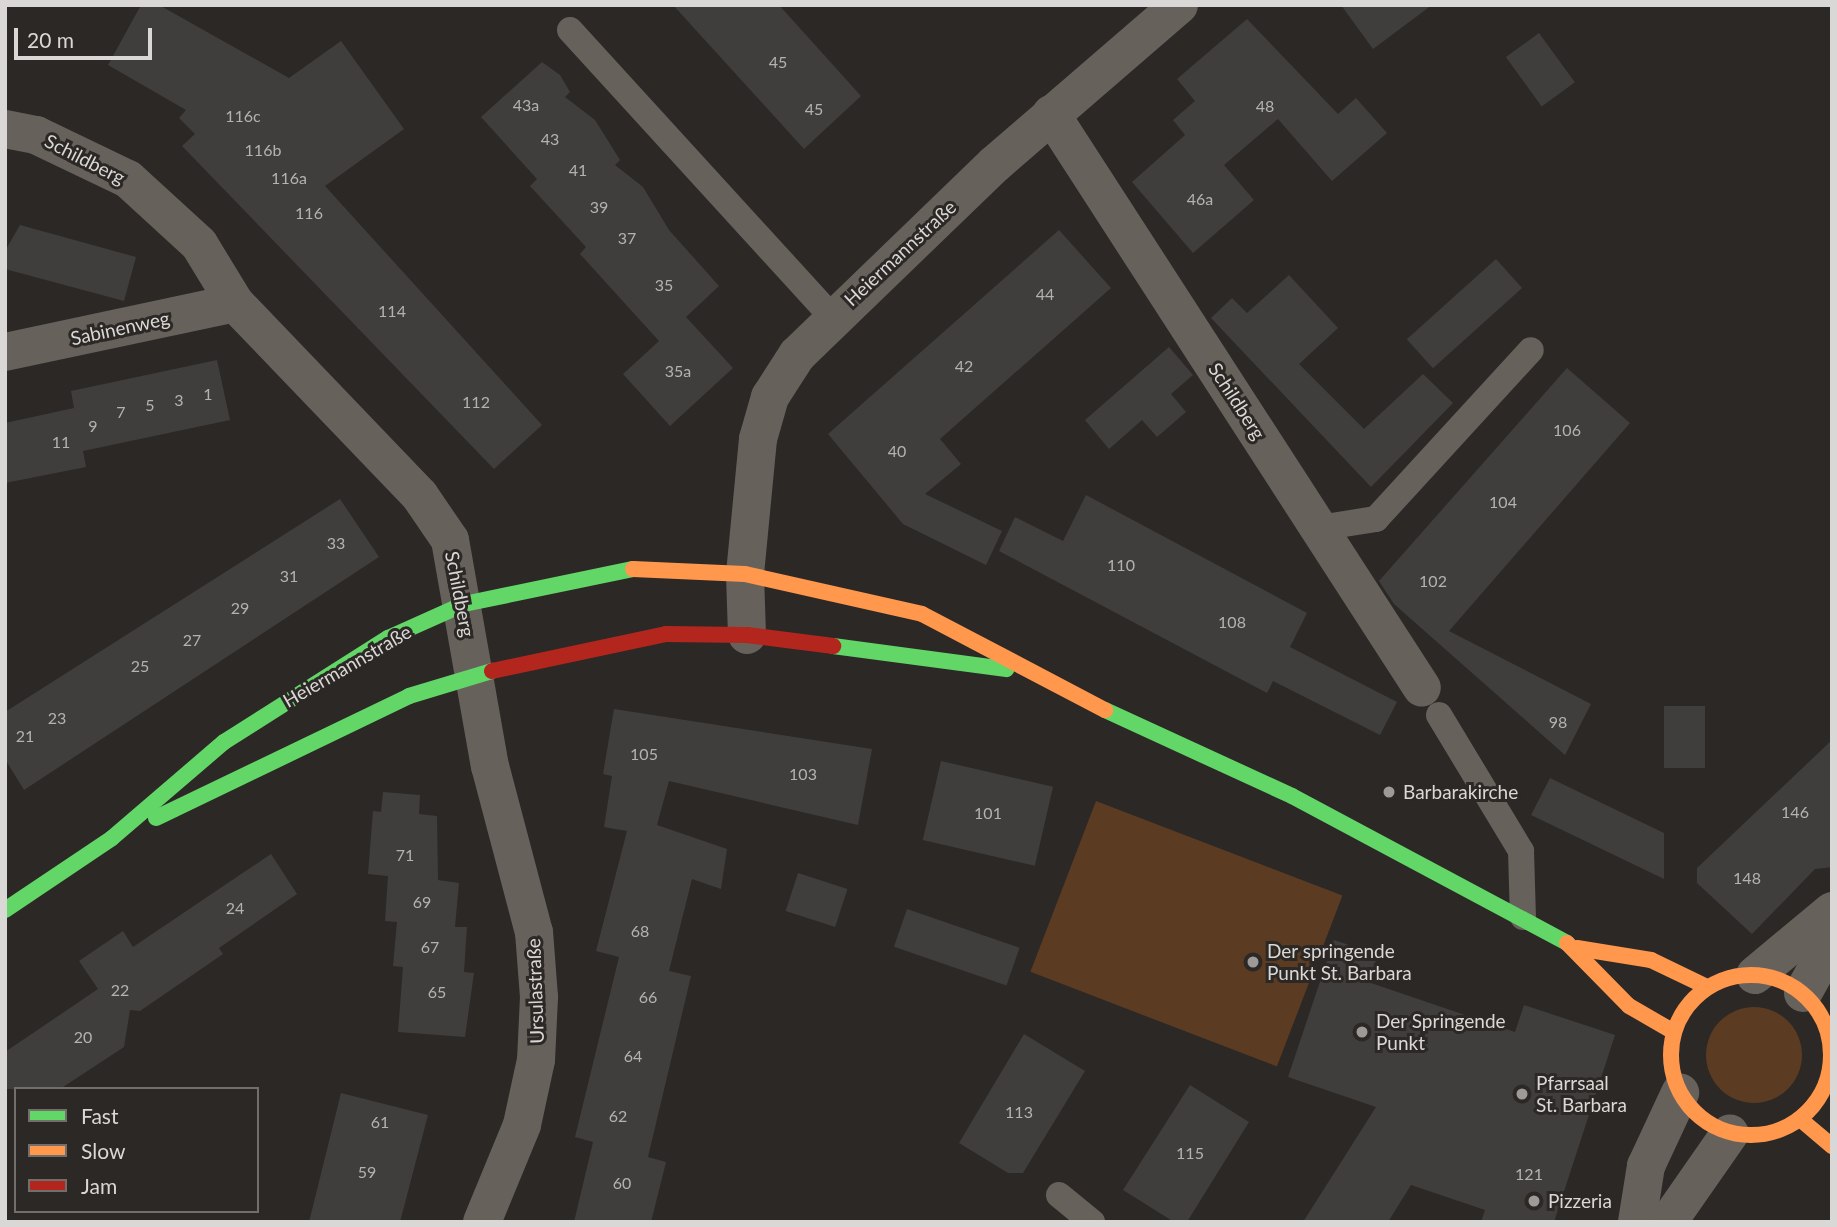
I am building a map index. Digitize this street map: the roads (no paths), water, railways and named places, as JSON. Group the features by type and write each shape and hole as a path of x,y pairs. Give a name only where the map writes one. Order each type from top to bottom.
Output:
{"street":[{"name":"Heiermannstraße","path":"747,635 745,574 758,439 770,397 797,355 832,317 1051,114 1178,6"},
{"name":"Schildberg","path":"1051,114 1431,702"},
{"name":"Schildberg","path":"5,129 36,135 128,179 199,244 235,303 420,496 450,540 464,604 475,675"},
{"name":"Sabinenweg","path":"5,352 235,303"},
{"name":"Heiermannstraße","path":"5,910 113,838 224,742 309,685 388,638 464,604 648,567 745,574"},
{"path":"745,574 922,614 1019,670 1292,796 1577,948 1629,1006 1674,1032"},
{"path":"475,675 666,635 747,635 1019,670"},
{"name":"Heiermannstraße","path":"113,838 409,696 475,675"},
{"name":"Ursulastraße","path":"475,675 490,766 534,932 539,997 536,1060 522,1125 482,1222"},
{"path":"1755,975 1803,993 1826,1025 1832,1063 1822,1095 1800,1119 1766,1134 1730,1133 1701,1118 1680,1093 1671,1063 1674,1032 1687,1006 1707,987 1755,975 1832,911"},
{"path":"1803,993 1832,941"},
{"path":"1577,948 1651,960 1707,987"},
{"path":"1637,1222 1646,1167 1680,1093"},
{"path":"1800,1119 1832,1146"},
{"path":"1668,1222 1730,1133"}],"lane":[{"path":"570,30 832,317"},
{"path":"1319,528 1376,519 1531,350"},
{"name":"Schildberg","path":"1431,702 1521,851 1523,917"},
{"path":"1059,1195 1092,1222"}],"place":[{"name":"Barbarakirche","path":"1389,792"},
{"name":"Der springende Punkt St. Barbara","path":"1253,962"},
{"name":"Der Springende Punkt","path":"1362,1032"},
{"name":"Pfarrsaal St. Barbara","path":"1522,1094"},
{"name":"Pizzeria","path":"1534,1201"}]}
